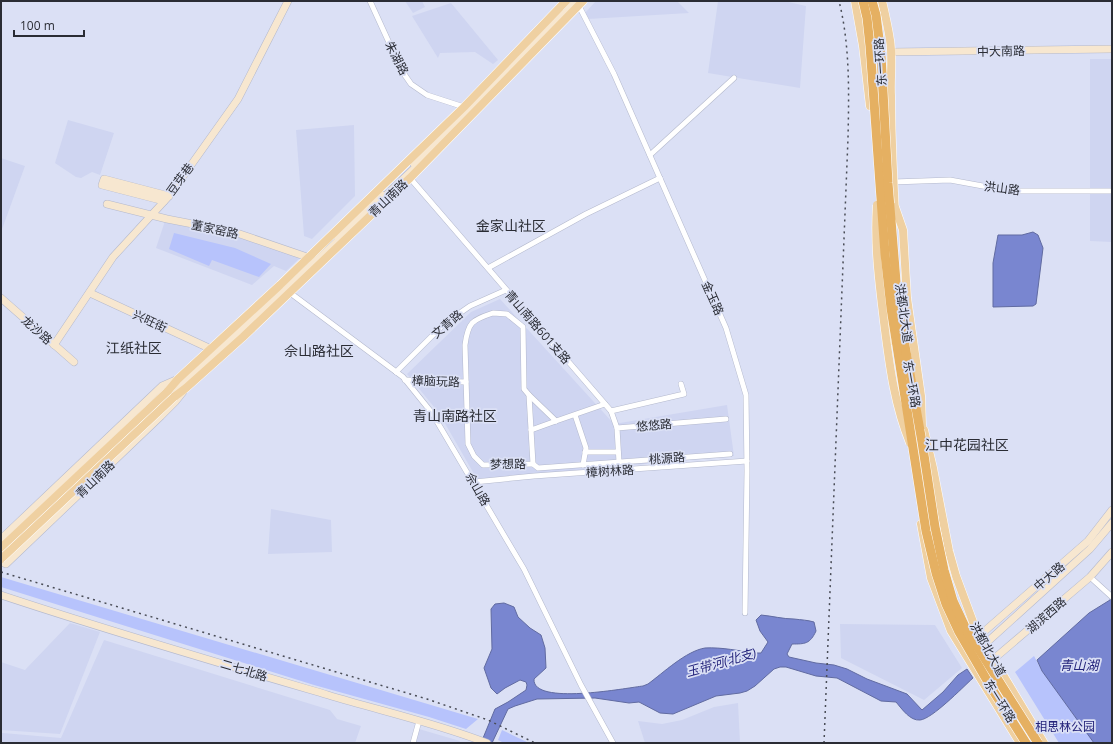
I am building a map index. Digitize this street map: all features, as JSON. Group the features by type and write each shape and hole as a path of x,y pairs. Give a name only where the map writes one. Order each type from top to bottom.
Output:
{"highway":[{"name":"东一环路","path":"863,1 870,46 885,254 891,308 926,530 936,573 946,604 966,645 1026,743"},
{"name":"东一环路","path":"872,1 876,15 881,55 888,183 898,306 922,442 935,527 944,570 953,601 966,629 1038,743"}],"main road":[{"name":"豆芽巷","path":"54,345 113,257 167,198 238,99 288,1"},
{"name":"青山南路","path":"1,538 162,386 178,379 211,349 285,288 315,260 566,1"},
{"name":"洪都北大道","path":"855,1 863,46 873,126 877,205 885,305 931,578 951,631 1020,743"},
{"name":"洪都北大道","path":"882,1 891,52 891,100 894,161 893,182 902,313 920,417 933,468 951,557 965,602 984,645 1044,743"},
{"path":"315,260 578,2"},
{"name":"青山南路","path":"1,561 6,564 166,412 186,388 285,288 315,260 410,178 578,2"},
{"name":"中大南路","path":"891,52 1112,49"},
{"path":"104,179 167,198 102,185 104,179"},
{"name":"董家窑路","path":"107,204 150,215 234,232 315,260"},
{"path":"877,205 876,225 881,299 892,381 900,418 913,448"},
{"path":"895,207 903,230 907,298 921,401 922,442"},
{"path":"1,548 182,385 285,288"},
{"name":"兴旺街","path":"90,293 211,349"},
{"name":"龙沙路","path":"1,298 74,362"},
{"name":"青山南路","path":"171,394 178,379"},
{"name":"青山南路","path":"171,394 186,388"},
{"path":"1,561 171,394"},
{"name":"中大路","path":"979,636 1088,542 1112,510"},
{"name":"中大路","path":"984,645 1090,549 1112,523"},
{"name":"湖滨西路","path":"977,673 1090,577 1112,552"},
{"name":"二七北路","path":"1,595 91,624 362,705 419,720 487,743"}],"street":[{"name":"朱湖路","path":"370,1 402,71 411,84 427,95 464,107"},
{"name":"金玉路","path":"578,2 614,74 726,328 746,395 747,461 745,613"},
{"path":"650,155 734,78"},
{"name":"青山南路601支路","path":"410,178 611,410"},
{"path":"488,268 586,214 660,178"},
{"name":"洪山路","path":"893,182 950,180 1010,191 1112,191"},
{"name":"佘山路","path":"285,288 396,372 405,380 432,413 524,569 581,685 613,743"},
{"name":"文青路","path":"396,372 444,324 470,306 506,290"},
{"name":"梦想路","path":"493,313 508,314 523,327 524,389 529,395 533,464 483,465 474,456 468,444 465,344 467,332 471,322 479,317 493,313"},
{"name":"樟脑玩路","path":"405,380 466,382"},
{"path":"619,462 617,428 611,410 684,394 681,384"},
{"path":"529,395 556,421"},
{"path":"531,430 606,404"},
{"path":"575,415 586,448 583,465"},
{"name":"悠悠路","path":"617,428 726,419"},
{"path":"585,452 618,452"},
{"name":"桃源路","path":"533,464 538,468 730,454"},
{"name":"樟树林路","path":"474,482 534,476 747,461"},
{"path":"533,464 534,476"},
{"path":"1090,577 1112,597"},
{"path":"412,743 419,720"}],"shaded area":[{"path":"405,1 422,1 425,7 413,13"},
{"path":"596,1 677,1 689,13 588,19 585,13"},
{"path":"718,1 784,1 806,6 800,88 708,73"},
{"path":"451,3 498,60 493,64 475,52 440,53 438,58 412,16"},
{"path":"1090,59 1112,59 1112,242 1090,241"},
{"path":"68,120 114,133 100,175 92,172 81,178 76,177 55,163"},
{"path":"354,125 355,196 312,239 304,236 296,130"},
{"path":"1,158 25,166 1,232"},
{"path":"165,221 233,234 301,257 286,271 274,266 252,285 156,248"},
{"path":"500,299 614,424 727,405 734,456 477,479 439,413 407,374 471,312"},
{"path":"271,509 331,520 332,552 268,554"},
{"path":"70,623 100,632 60,734 1,730 1,662 25,670"},
{"path":"840,624 935,625 962,668 924,700 841,658"},
{"path":"104,640 330,710 337,719 361,726 355,743 1,743 1,733 61,738"},
{"path":"738,703 740,743 645,743 638,721 662,724 682,720 714,707"},
{"path":"419,729 460,741 459,743 415,743"}],"green space":[{"path":"174,233 235,248 271,264 259,277 212,260 209,266 169,249"},
{"path":"1,577 478,719 466,729 429,717 314,685 1,587"},
{"name":"相思林公园","path":"1034,656 1042,671 1094,743 1059,743 1015,672"},
{"path":"502,730 529,743 504,743 498,740"}],"water":[{"path":"1033,232 1038,235 1043,248 1036,304 1033,306 993,307 993,263 998,235 1022,235"},
{"name":"青山湖","path":"1112,596 1112,743 1094,743 1042,671 1037,660 1089,613 1110,600"},
{"name":"玉带河(北支)","path":"504,603 514,607 518,617 530,628 541,635 545,648 546,668 534,679 537,687 548,692 563,694 601,692 643,686 648,684 690,653 705,648 761,653 768,642 760,631 756,620 761,615 814,622 816,631 812,639 804,643 792,644 787,654 789,657 834,665 847,669 867,679 907,694 922,710 943,692 958,675 967,669 973,678 939,709 920,720 910,717 896,702 881,701 837,678 816,676 786,667 774,669 747,691 716,696 673,714 660,713 639,702 629,703 595,698 537,699 508,709 492,743 481,743 495,709 526,690 527,685 526,682 520,680 497,694 491,688 484,668 492,649 491,609 495,604"}],"railway":[{"path":"824,743 848,138 847,52 843,18 839,1"},
{"path":"1,572 427,699 488,720 535,743"}],"district":[{"name":"金家山社区","path":"511,225"},
{"name":"江纸社区","path":"134,347"},
{"name":"佘山路社区","path":"319,350"},
{"name":"青山南路社区","path":"455,415"},
{"name":"江中花园社区","path":"967,444"}]}
